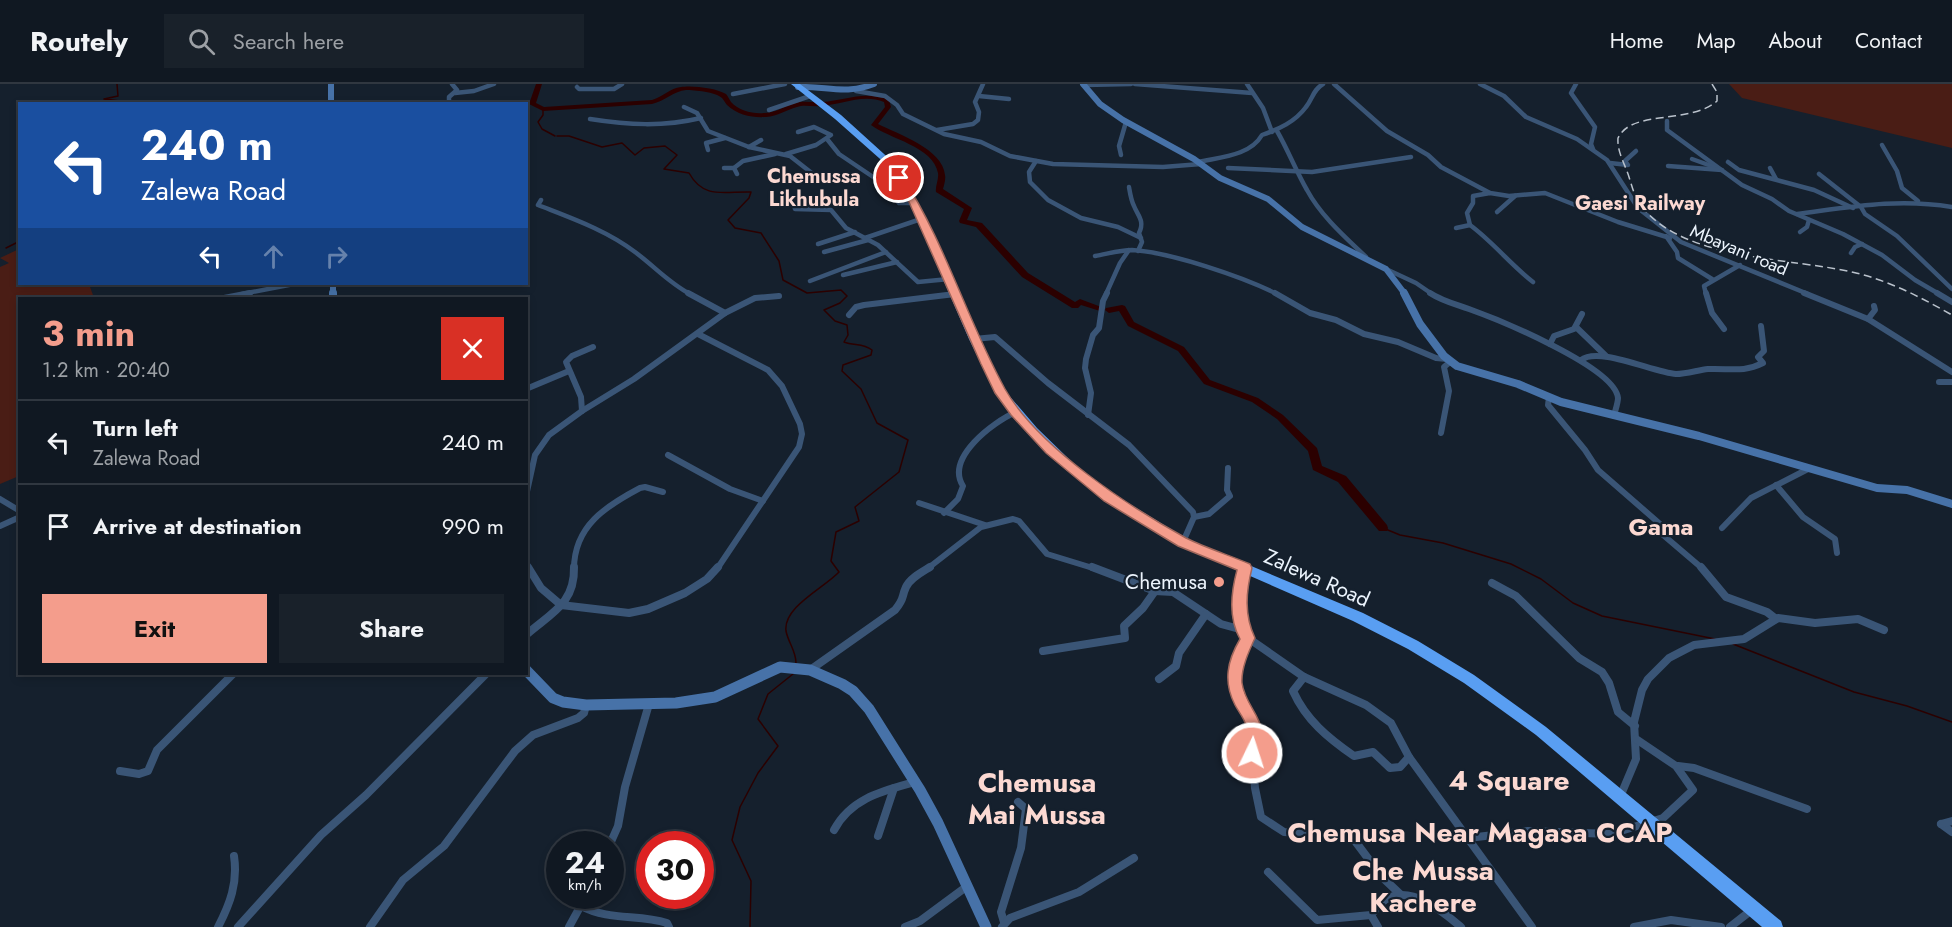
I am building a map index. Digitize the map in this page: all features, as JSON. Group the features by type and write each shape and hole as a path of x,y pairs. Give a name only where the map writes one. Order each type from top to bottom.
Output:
{"highway":[{"name":"Zalewa Road","path":"796,85 875,148 891,165 914,202 974,339 1001,393 1050,450 1088,482 1130,511 1183,542 1358,617 1434,657 1534,726 1775,927"}],"street":[{"path":"331,84 331,102"},
{"path":"452,84 457,90 455,93"},
{"path":"449,102 448,98 455,93 474,91 494,84"},
{"path":"577,87 579,89 614,89 622,84"},
{"path":"733,94 785,84"},
{"path":"856,91 874,84"},
{"path":"937,130 975,123 979,112 975,102 983,84"},
{"path":"1084,85 1133,84 1252,93"},
{"path":"1168,87 1175,84"},
{"path":"1247,84 1263,108 1304,187 1336,229 1366,257"},
{"path":"796,85 822,85 845,92 856,91 885,96 897,105 903,114 948,136 981,142 1003,154 1053,164 1134,166 1199,163 1240,153 1257,144 1260,136 1274,131 1300,113 1310,102 1316,88 1323,84"},
{"path":"1334,84 1390,132 1428,155 1441,167 1490,193"},
{"name":"Mbayani road","path":"1480,84 1504,96 1526,117 1571,136 1594,151 1610,164 1638,208 1681,242 1868,319 1952,372"},
{"path":"1576,84 1571,93 1595,127 1591,144 1594,151"},
{"path":"1084,85 1100,104 1126,122 1199,163 1236,187 1268,199 1302,227 1416,283 1439,299 1470,309 1581,360 1609,381 1615,390 1618,398 1614,416"},
{"path":"769,110 810,96"},
{"path":"979,96 1009,99"},
{"path":"684,107 697,113 708,131 749,147 784,154 813,174"},
{"path":"590,119 645,127 680,124 701,118"},
{"path":"1667,121 1666,130 1672,136 1709,159 1742,185 1772,199 1796,214 1862,244 1952,302"},
{"path":"1121,155 1119,146 1126,122"},
{"path":"784,154 804,150 827,139 829,133 814,127 798,132"},
{"path":"708,150 706,143 725,138"},
{"path":"827,139 839,154 885,185 894,200 899,203 914,202"},
{"path":"749,147 761,140"},
{"path":"1882,145 1898,171 1902,188 1908,195 1920,202"},
{"path":"1610,164 1628,165 1625,161 1636,151"},
{"path":"724,168 734,168 743,161 777,153"},
{"path":"1228,168 1318,171 1411,157"},
{"path":"1692,159 1723,171"},
{"path":"1036,161 1029,172 1030,182 1048,200 1081,218 1122,229 1141,238"},
{"path":"1728,162 1739,170 1814,190 1853,208"},
{"path":"1668,166 1723,171"},
{"path":"734,168 737,174"},
{"path":"1770,168 1776,179"},
{"path":"1819,174 1861,207 1865,213 1888,229 1932,267 1952,288"},
{"path":"1129,187 1134,208 1140,215 1142,242 1138,251"},
{"path":"1533,282 1514,266 1493,242 1470,225 1466,215 1468,207 1473,203 1473,196 1490,193 1516,195 1545,193 1618,222 1681,242"},
{"path":"1497,212 1516,195"},
{"path":"541,200 538,205 591,226 634,251 675,286 725,313"},
{"path":"1796,214 1920,202 1952,207"},
{"path":"795,205 795,209 801,210 829,209 846,228 886,252 918,282 948,279"},
{"path":"824,252 921,219"},
{"path":"1800,232 1807,227 1809,220"},
{"path":"1456,228 1470,225"},
{"path":"819,244 855,232"},
{"path":"1666,236 1677,252 1678,258 1712,279"},
{"path":"1851,253 1855,247 1862,244"},
{"path":"1088,415 1090,393 1085,368 1086,358 1092,338 1099,328 1103,301 1120,263 1129,250"},
{"path":"1095,256 1129,250 1160,254 1235,276 1275,293 1310,313 1336,320 1367,335 1398,342 1461,368 1518,384 1549,397 1614,416 1699,435 1808,470 1877,488 1911,491 1952,504"},
{"path":"810,281 826,276 848,264 886,252"},
{"path":"843,275 897,262"},
{"path":"1724,329 1712,313 1704,287 1712,279 1740,265"},
{"path":"1386,268 1402,288 1418,322 1448,361"},
{"path":"229,297 289,285"},
{"path":"849,315 856,307 864,304 891,303 956,294"},
{"path":"528,487 535,455 549,435 582,411 634,379 725,313 754,298 779,296"},
{"path":"1868,319 1873,313 1874,306"},
{"path":"1550,344 1554,336 1571,332 1582,314"},
{"path":"1581,360 1586,356 1606,356 1634,365 1677,374 1708,369 1749,370 1763,363 1758,357 1764,351 1762,347 1764,331 1761,326"},
{"path":"1576,327 1606,356"},
{"path":"528,567 541,588 561,605 629,613 648,609 685,593 716,572 799,447 802,434 800,424 782,386 765,367 698,334"},
{"path":"974,339 995,337 1088,415 1129,445 1193,512 1194,517 1183,542"},
{"path":"582,411 580,397 566,365 567,358 593,347"},
{"path":"1441,433 1450,391 1450,376 1444,366 1448,361"},
{"path":"528,388 569,371"},
{"path":"1939,382 1952,382"},
{"path":"1549,397 1548,405 1585,450 1598,470 1660,524 1662,534 1697,562 1726,597 1767,612 1776,619 1817,623 1855,618 1884,630"},
{"path":"944,513 958,499 963,486 958,478 959,464 967,451 999,419 1016,412"},
{"path":"668,455 730,489 762,501"},
{"path":"1194,517 1209,514 1230,496 1227,490 1229,482 1227,468"},
{"path":"1722,528 1751,498 1808,470"},
{"path":"1776,484 1803,517 1835,539 1837,553"},
{"path":"528,633 561,605 572,590 577,544 590,520 640,488 645,487 663,492"},
{"path":"0,499 18,510"},
{"path":"919,503 985,525"},
{"path":"0,526 18,518"},
{"path":"810,670 895,610 902,602 906,587 912,579 941,561 952,548 985,525 1010,519 1016,520 1047,554 1086,565 1155,591 1178,594 1221,624 1243,630"},
{"path":"1245,568 1238,594 1243,630 1248,638 1304,677 1383,715 1391,723 1409,757 1532,927"},
{"path":"1492,583 1516,596 1579,658 1602,672 1618,712 1635,726"},
{"path":"1043,651 1125,638 1124,626 1143,608 1155,591"},
{"path":"1159,679 1176,666 1179,652 1206,614"},
{"path":"1620,797 1635,759 1635,726 1646,682 1669,658 1701,643 1744,639 1776,619"},
{"path":"1248,638 1239,654 1234,682 1238,695 1254,724 1252,753 1255,788 1261,817 1284,832 1352,837 1375,868 1400,894 1432,904 1461,927"},
{"path":"528,672 553,698 586,705 676,703 722,695 780,667 810,670 842,684 862,700 915,782 938,823 986,927"},
{"path":"120,771 140,774 148,771 157,750 232,675"},
{"path":"238,927 321,835 366,795 485,675"},
{"path":"1304,677 1293,691 1299,706 1312,725 1323,735 1354,756 1373,752 1390,768 1400,767 1409,757"},
{"path":"615,831 625,787 649,704"},
{"path":"370,927 403,880 444,846 512,754 533,735 582,716 586,705"},
{"path":"1468,838 1528,831 1611,834 1663,818 1693,790 1688,777 1678,766 1636,739"},
{"path":"1678,766 1694,768 1807,809"},
{"path":"834,830 837,823 854,806 876,793 915,782"},
{"path":"878,836 894,788"},
{"path":"1003,925 1001,912 1012,880 1026,820 1026,809 1018,802"},
{"path":"1952,821 1941,824 1952,832"},
{"path":"218,927 232,897 236,882 234,856"},
{"path":"1003,925 1010,918 1079,892 1134,858"},
{"path":"1268,872 1317,920 1371,915 1386,899 1400,894"},
{"path":"905,927 921,921 966,887"},
{"path":"569,927 579,909"},
{"path":"584,909 592,916 605,921 627,922 649,919 667,923 669,927"},
{"path":"1730,927 1753,909"},
{"path":"1371,915 1378,927"},
{"path":"1634,927 1671,921 1721,927"}],"shaded area":[{"path":"1729,84 1952,84 1952,148 1742,98"},
{"path":"18,249 18,285 89,285 94,297 18,297 18,476 0,484 0,267 9,263 0,258"}],"waterway":[{"path":"117,84 118,96 104,99 119,102"},
{"path":"539,84 532,104 543,109 652,102 684,88 719,94 741,112 757,115 773,114 798,104 822,104 864,97 880,98 887,101 888,107 874,125 923,149 931,156 942,176 939,190 968,208 963,221 979,225 1025,275 1075,306 1080,302 1100,308"},
{"path":"543,109 543,115 538,122 542,129 555,136"},
{"path":"557,136 569,136 602,147 622,143 635,155 644,148 665,146 677,155 664,169 689,173 695,182 708,191 751,192 749,198 728,220 735,228 761,233 779,261 783,280 807,293 841,290 847,296 840,303 824,310 835,321 847,325 848,335 844,342 865,346 872,350 871,355 843,365 842,371 861,389 877,423 908,440 899,472 855,507 859,521 836,532 831,561 839,572 806,598 791,614 786,631 796,663"},
{"path":"6,248 18,242"},
{"path":"1109,310 1122,308 1131,324 1181,349 1207,382 1255,400 1280,417 1313,450 1317,468 1342,479 1383,528"},
{"path":"1383,528 1400,535 1443,543 1511,564 1541,579 1573,603 1602,616 1715,639"},
{"path":"1733,644 1854,692 1907,706 1952,722"},
{"path":"750,927 751,881 732,840 740,807 758,773 778,746 758,719 768,694 793,674"}],"railway":[{"path":"1712,84 1717,92 1717,101 1705,108 1692,113 1635,123 1625,129 1618,138 1620,153 1636,197 1658,222 1682,237 1709,247 1869,276 1906,291 1952,315"}],"place":[{"name":"Chemusa","path":"1219,582"}],"district":[{"name":"Chemussa Likhubula","path":"814,188"},
{"name":"Gaesi Railway","path":"1640,203"},
{"name":"Gama","path":"1661,527"},
{"name":"4 Square","path":"1509,780"},
{"name":"Chemusa Mai Mussa","path":"1037,798"},
{"name":"Chemusa Near Magasa CCAP","path":"1480,832"},
{"name":"Che Mussa Kachere","path":"1423,886"}],"route":[{"path":"899,178 914,202 1001,393 1016,412 1050,450 1109,497 1183,542 1245,568 1241,575 1238,594 1243,630 1248,638 1239,654 1234,682 1243,705 1253,720 1252,753"}]}
